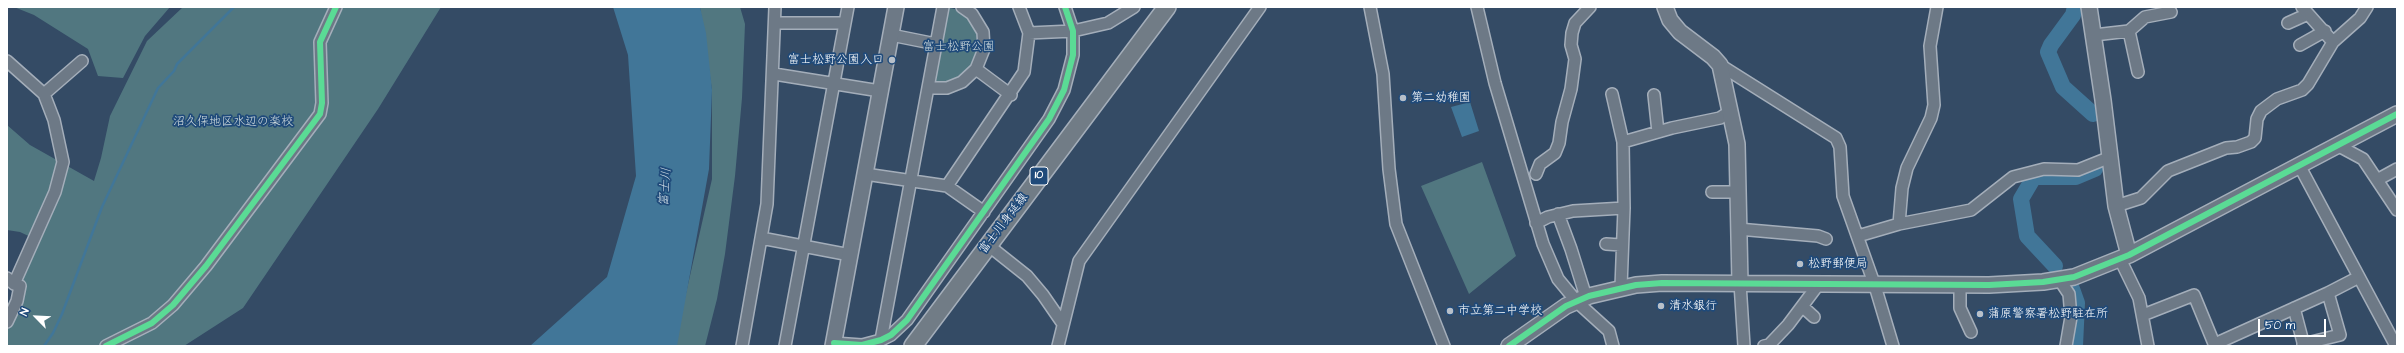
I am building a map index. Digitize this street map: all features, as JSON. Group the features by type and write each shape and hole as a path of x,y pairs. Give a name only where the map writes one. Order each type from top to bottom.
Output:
{"main road":[{"name":"富士川身延線","path":"913,346 1167,7"}],"street":[{"path":"106,346 152,323 173,305 206,266 320,114 322,103 320,42 336,7"},
{"path":"742,346 767,204 774,74 775,7"},
{"path":"785,346 848,7"},
{"path":"896,7 834,344 862,345 881,340 891,335 907,320 1049,119 1064,90 1073,55 1073,31 1065,7"},
{"path":"881,340 943,7"},
{"path":"928,88 947,88 962,82 976,69 984,49 983,32 972,14 962,7"},
{"path":"948,186 1024,72 1029,33 1019,7"},
{"path":"1029,33 1073,31 1108,23 1134,7"},
{"path":"1058,346 1079,261 1260,7"},
{"path":"1370,7 1383,74 1389,169 1396,224 1444,346"},
{"path":"1477,7 1495,83 1536,223 1558,279 1582,300 1609,331 1613,346"},
{"path":"1536,174 1540,164 1555,153 1559,143 1562,122 1571,89 1575,60 1571,45 1572,33 1575,23 1590,7"},
{"path":"1665,7 1670,20 1680,32 1714,57 1720,64 1836,138 1840,147 1843,196 1876,286 1893,346"},
{"path":"1899,224 1902,188 1907,168 1931,118 1934,105 1930,46 1937,7"},
{"path":"2089,7 2094,35 2108,158 2116,206 2125,257 2139,298 2148,346"},
{"path":"2116,206 2141,198 2168,171 2226,148 2237,147 2250,142 2255,138 2257,119 2261,111 2277,100 2302,90 2308,84 2333,42 2360,18 2367,7"},
{"path":"2288,23 2305,10 2325,31 2333,42"},
{"path":"2094,35 2130,31 2145,17 2171,12"},
{"path":"775,23 845,23"},
{"path":"2130,31 2138,72"},
{"path":"2300,45 2325,31"},
{"path":"890,35 936,44"},
{"path":"7,61 44,94 54,120 63,162 55,192 10,281 20,286 17,301 7,322"},
{"path":"44,94 82,61"},
{"path":"1720,64 1737,144 1738,229 1744,346"},
{"path":"976,69 1010,95"},
{"path":"774,74 834,82 880,91"},
{"path":"1612,94 1623,142 1624,208 1621,245 1621,287"},
{"path":"1654,95 1658,132"},
{"path":"1623,142 1658,132 1720,118 1731,111"},
{"path":"1509,346 1554,314 1582,300 1621,287 1662,283 1876,286 2020,284 2074,277 2125,257 2397,114"},
{"path":"2337,145 2363,159 2397,210"},
{"path":"1858,236 1899,224 1971,210 2013,177 2044,169 2078,170 2108,158"},
{"path":"2299,165 2396,346"},
{"path":"2377,180 2397,169"},
{"path":"865,174 948,186 984,212"},
{"path":"1712,192 1738,192"},
{"path":"1536,223 1558,214 1573,211 1624,208"},
{"path":"1558,214 1572,249 1582,300"},
{"path":"1738,229 1818,236 1826,239"},
{"path":"761,238 850,255"},
{"path":"1606,244 1621,245"},
{"path":"988,245 1027,276 1043,295 1063,324"},
{"path":"2143,315 2194,294 2215,345 2328,293 2359,277"},
{"path":"2059,279 2069,294 2071,317 2066,346"},
{"path":"1764,346 1769,345 1803,307 1818,285"},
{"path":"1960,285 1960,308 1970,332"},
{"path":"2294,308 2304,345 2340,335 2328,293"},
{"path":"1803,307 1814,317"}],"green space":[{"path":"14,7 170,7 145,36 123,78 98,76 88,49 34,15"},
{"name":"沼久保地区水辺の楽校","path":"183,7 441,7 378,109 243,308 184,346 7,346 7,322 37,240 20,232 7,230 7,125 30,145 94,181 101,158 110,116 147,41"},
{"path":"700,7 740,7 745,24 742,98 735,176 725,254 717,299 705,346 674,346 712,179 712,90"},
{"name":"富士松野公園","path":"946,7 963,11 981,35 980,54 965,75 949,83 932,84"},
{"path":"1482,162 1516,256 1469,294 1421,186"}],"water":[{"name":"富士川","path":"613,7 700,7 706,33 712,90 709,169 677,346 530,346 607,277 636,176 628,55"},
{"path":"1470,102 1479,131 1462,137 1451,107"}],"waterway":[{"path":"44,346 53,333 62,314 102,207 158,88 174,71 177,64 234,7"},
{"path":"2075,7 2073,15 2051,45 2048,52 2063,87 2093,114"},
{"path":"2055,266 2027,236 2021,199 2034,177 2076,177 2095,169"},
{"path":"2072,289 2077,303 2075,346"}],"cycle path":[{"path":"106,346 152,323 173,305 206,266 320,114 322,103 320,42 336,7"},
{"path":"834,343 862,345 881,340 891,335 907,320 1049,119 1064,90 1073,55 1073,31 1065,7"},
{"path":"1509,346 1566,306 1589,296 1636,285 1662,283 1989,285 2043,282 2074,277 2129,255 2397,114"}],"place":[{"name":"富士松野公園入口","path":"892,60"},
{"name":"第二幼稚園","path":"1403,98"},
{"name":"松野郵便局","path":"1800,264"},
{"name":"清水銀行","path":"1661,306"},
{"name":"市立第二中学校","path":"1450,311"},
{"name":"蒲原警察署松野駐在所","path":"1980,314"}]}
